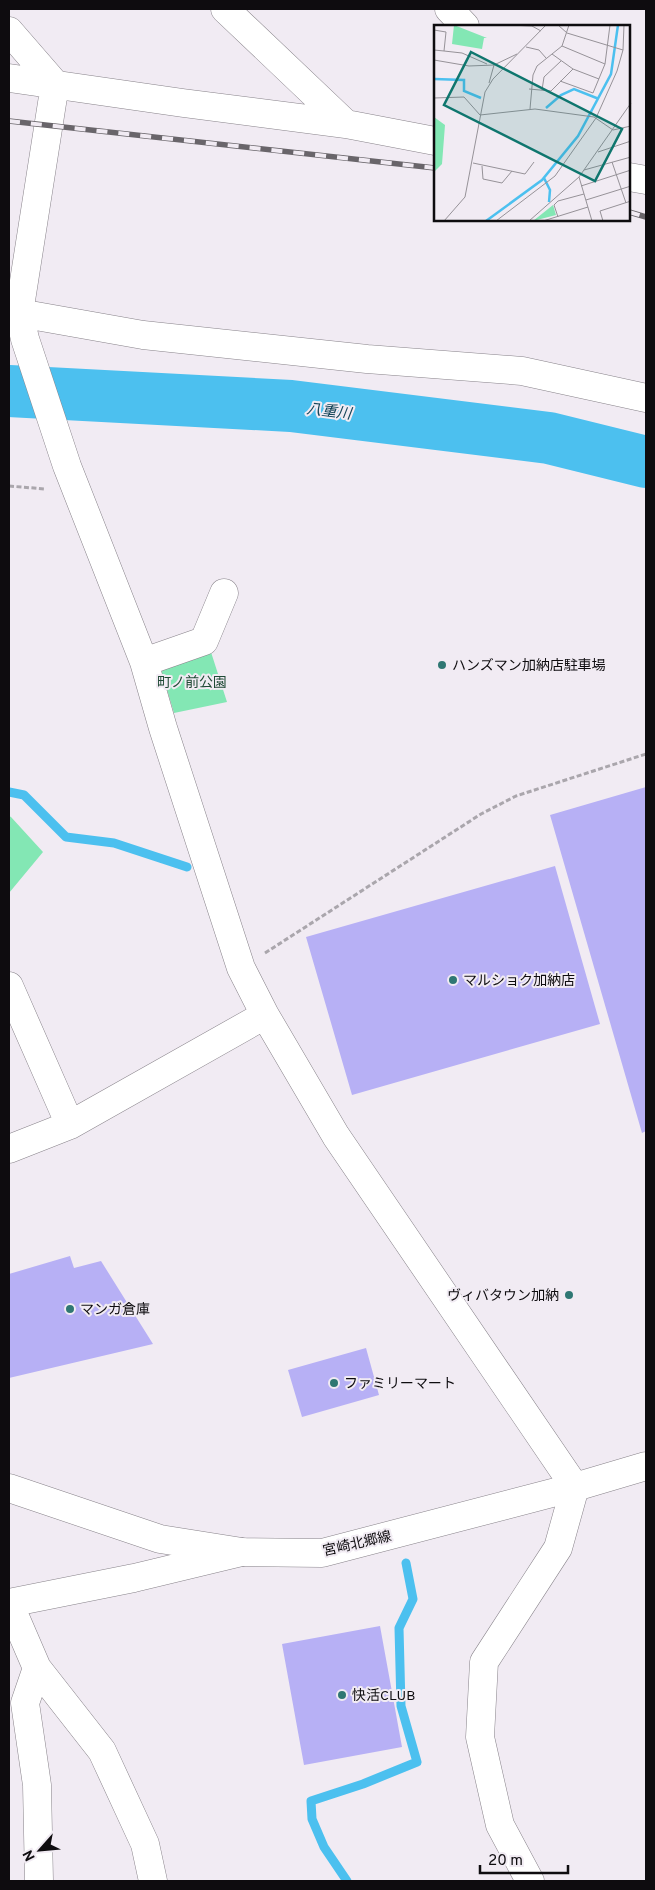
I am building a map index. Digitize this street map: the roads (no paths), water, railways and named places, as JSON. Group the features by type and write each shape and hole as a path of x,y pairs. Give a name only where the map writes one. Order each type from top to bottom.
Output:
{"street":[{"path":"225,9 346,124"},
{"path":"449,9 464,25"},
{"path":"9,31 54,84"},
{"path":"9,78 346,124 434,141"},
{"path":"54,84 14,313 26,339 67,466 144,662 163,728 241,968 265,1015 336,1136 575,1487 558,1548 484,1662 480,1737 500,1825 530,1881"},
{"path":"630,177 646,180"},
{"path":"14,313 143,335 367,359 522,370 646,398"},
{"path":"144,662 204,641 224,593"},
{"path":"10,993 70,1125"},
{"path":"9,1149 70,1125 265,1015"},
{"name":"宮崎北郷線","path":"9,1488 160,1539 242,1552 322,1552 575,1487 646,1466"},
{"path":"153,1881 145,1844 102,1751 37,1668 9,1603 134,1578 242,1552"},
{"path":"37,1668 25,1703 37,1785 40,1881"}],"waterway":[{"name":"八重川","path":"9,391 291,406 549,438 646,462"},
{"path":"9,792 24,795 66,837 114,843 187,867"},
{"path":"347,1881 324,1847 312,1819 311,1801 363,1784 417,1762 401,1706 399,1628 413,1599 406,1563"}],"railway":[{"path":"9,121 434,168"},
{"path":"630,212 646,217"}],"place":[{"name":"ハンズマン加納店駐車場","path":"442,665"},
{"name":"マルショク加納店","path":"453,980"},
{"name":"ヴィバタウン加納","path":"569,1295"},
{"name":"マンガ倉庫","path":"70,1309"},
{"name":"ファミリーマート","path":"334,1383"},
{"name":"快活CLUB","path":"342,1695"}],"park label":[{"name":"町ノ前公園","path":"192,682"}]}
